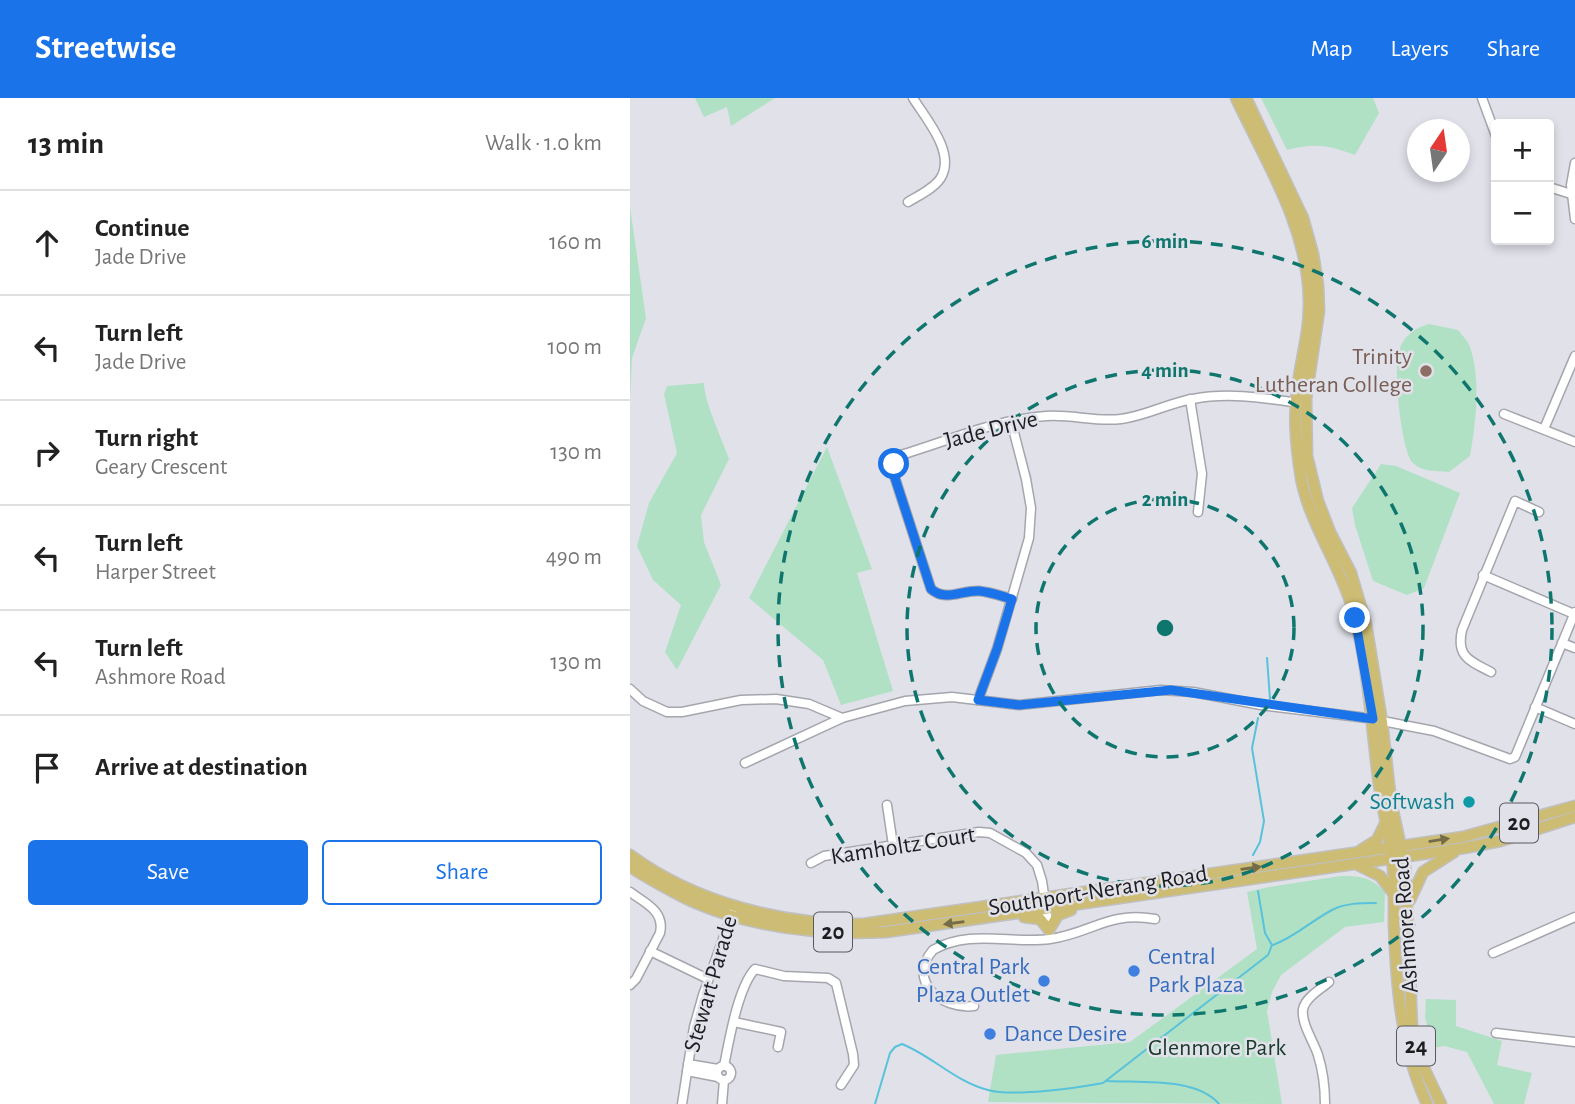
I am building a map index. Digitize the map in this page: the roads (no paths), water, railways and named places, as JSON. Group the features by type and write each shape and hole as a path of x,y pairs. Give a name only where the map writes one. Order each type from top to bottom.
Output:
{"main road":[{"name":"Ashmore Road","path":"1236,98 1293,216 1304,256 1309,309 1301,403 1313,488 1330,532 1351,573 1362,606 1391,802 1391,824 1396,847 1404,858 1413,1034 1421,1062 1441,1104"},
{"name":"Ashmore Road","path":"1246,98 1300,209 1314,254 1319,311 1301,403"},
{"name":"Southport-Nerang Road","path":"630,855 678,884 733,910 794,920 863,924 1045,904 1416,844 1478,833 1575,806"},
{"name":"Southport-Nerang Road","path":"630,867 679,895 782,927 863,933 1009,915 1045,904 1080,904 1404,858 1500,841 1575,817"},
{"path":"1357,853 1377,840 1391,824 1416,844"},
{"name":"Ashmore Road","path":"1396,847 1392,859 1402,1021 1408,1051 1427,1104"},
{"path":"1408,908 1416,883 1423,872 1440,859 1464,848"},
{"path":"1355,864 1380,876 1394,895"},
{"path":"1009,915 1037,918 1049,934 1058,915 1075,909 1080,904"}],"street":[{"path":"908,202 937,182 945,164 941,145 913,98"},
{"path":"1482,98 1491,122"},
{"path":"1575,163 1571,194 1575,219"},
{"path":"1554,189 1571,194"},
{"path":"1544,429 1575,356"},
{"name":"Jade Drive","path":"1012,599 977,591 945,597 939,596 931,589 894,475 894,464 901,455 1010,421 1048,416 1122,419 1190,399 1234,395 1301,403"},
{"path":"1190,399 1202,474 1198,512"},
{"path":"1504,414 1575,442"},
{"path":"978,700 997,649 1029,538 1031,508 1010,421"},
{"path":"1491,672 1463,655 1460,642 1483,575 1515,501 1539,512"},
{"path":"745,763 842,718 924,697 952,696 1019,705 1171,690 1378,720 1434,732 1510,759 1515,757 1575,613 1483,575"},
{"path":"1562,643 1575,648"},
{"path":"630,689 643,701 667,712 682,712 759,698 790,700 842,718"},
{"path":"1535,707 1575,724"},
{"path":"887,804 893,845"},
{"name":"Kamholtz Court","path":"811,863 824,856 893,845 979,832 993,835 1026,853 1037,865 1042,881 1049,934"},
{"path":"630,892 661,918 660,933 636,979 630,985"},
{"name":"Stewart Parade","path":"682,1104 694,1027 733,910"},
{"path":"974,1006 955,1006 930,992 924,966 933,950 976,938 1029,940 1049,934 1071,934 1114,918 1135,916 1155,919"},
{"path":"1493,953 1575,917"},
{"path":"650,951 708,979"},
{"path":"722,1104 721,1073 742,991 748,976 755,969 783,976 828,978 836,983 854,1065 841,1085"},
{"path":"1325,1104 1325,1086 1318,1055 1304,1019 1303,1008 1308,999 1329,982"},
{"path":"734,1022 781,1032 778,1047"},
{"path":"1496,1033 1575,1042"},
{"path":"687,1067 721,1073"}],"waterway":[{"path":"1267,658 1270,699"},
{"path":"1253,855 1260,842 1264,821 1252,748 1258,718"},
{"path":"875,1104 890,1053 902,1044 965,1081 988,1090 1028,1092 1103,1083 1268,955 1272,945 1265,933 1258,891"},
{"path":"1273,945 1337,908 1376,903"},
{"path":"1107,1081 1182,1085 1209,1095 1219,1104"}],"place":[{"name":"Trinity Lutheran College","path":"1426,371"},
{"name":"Softwash","path":"1469,802"},
{"name":"Central Park Plaza","path":"1134,971"},
{"name":"Central Park Plaza Outlet","path":"1044,981"},
{"name":"Dance Desire","path":"990,1034"}],"park label":[{"name":"Glenmore Park","path":"1217,1048"}]}
